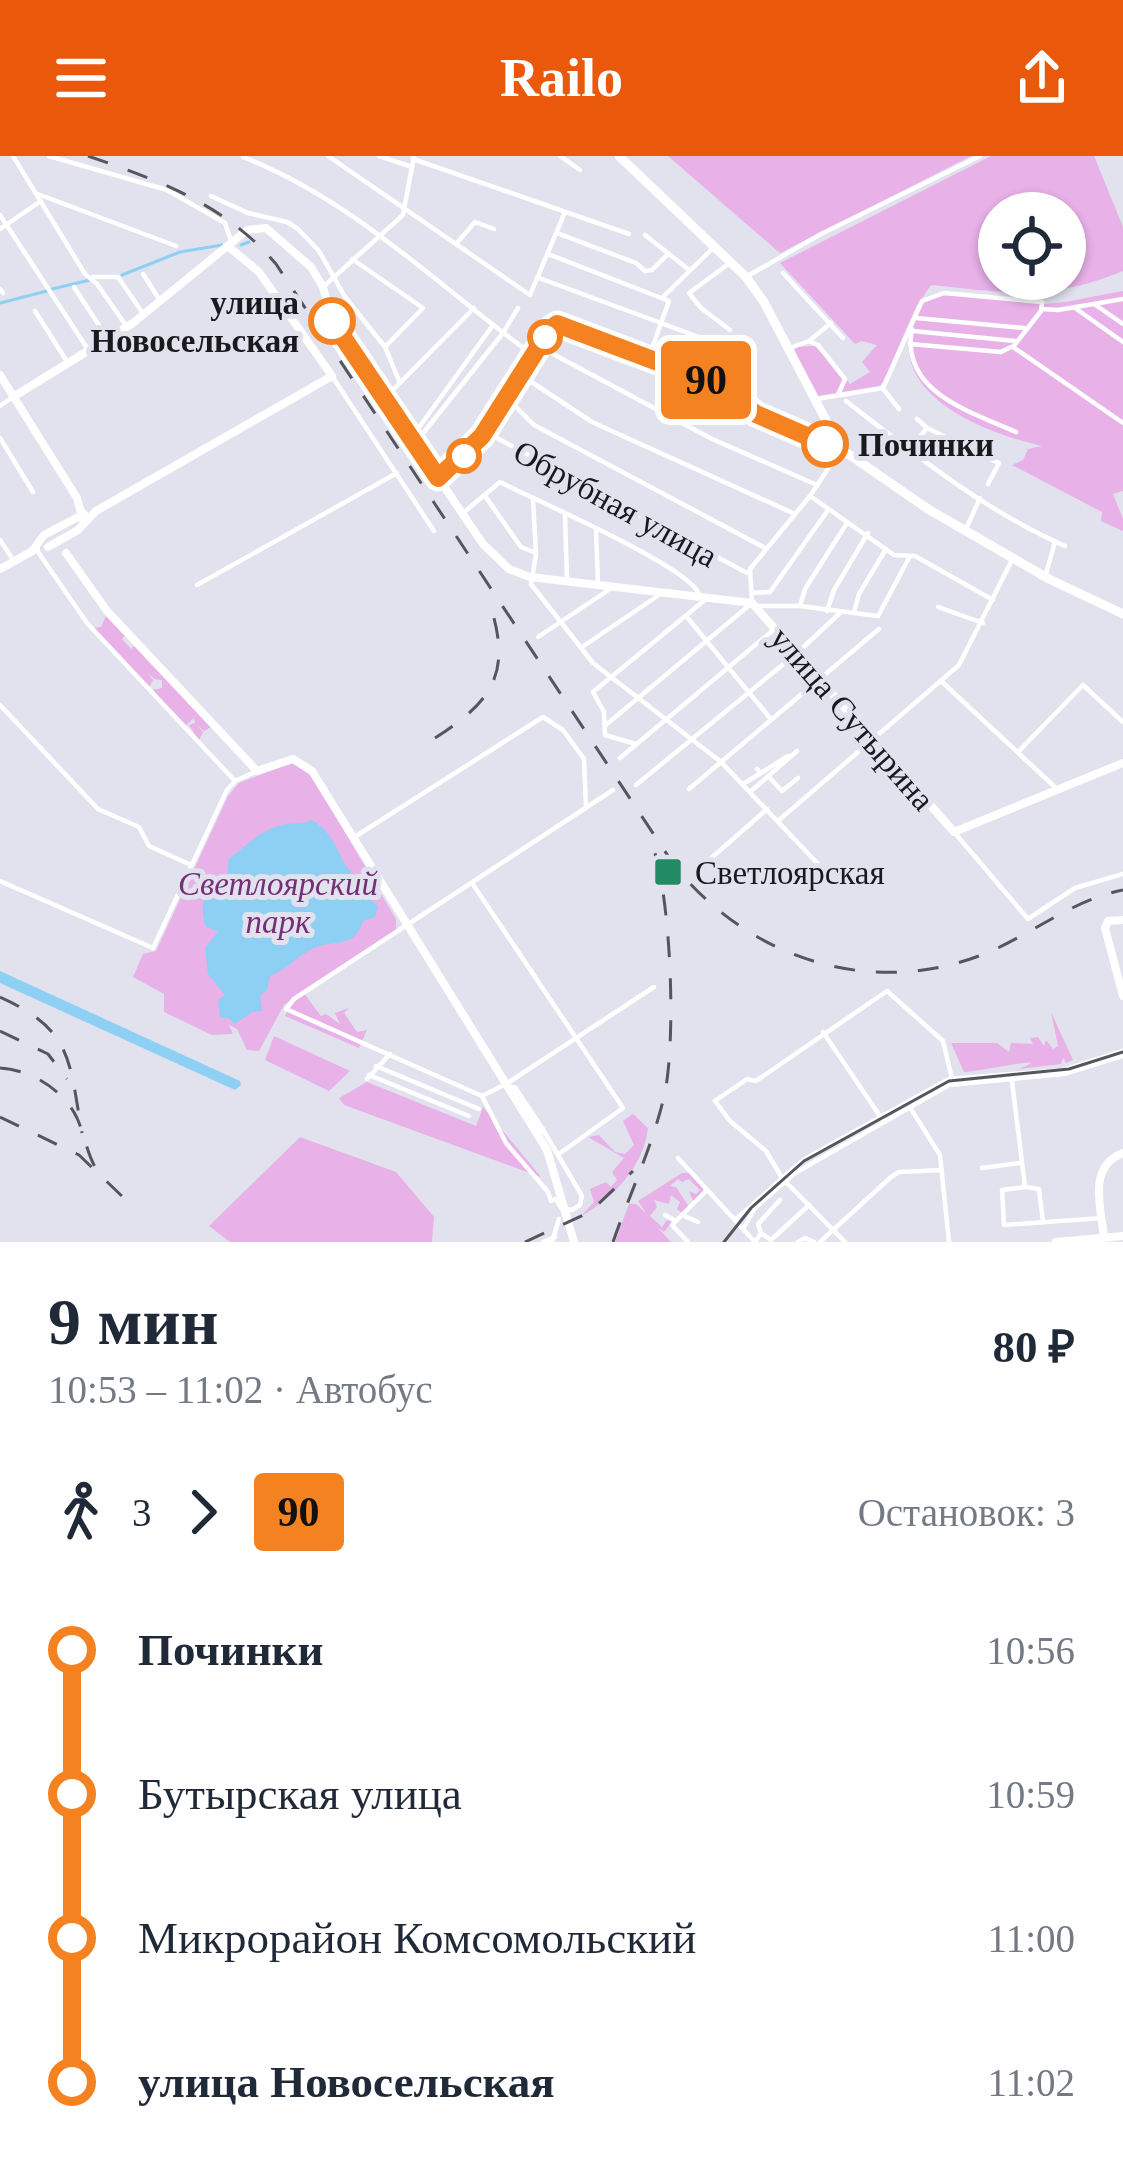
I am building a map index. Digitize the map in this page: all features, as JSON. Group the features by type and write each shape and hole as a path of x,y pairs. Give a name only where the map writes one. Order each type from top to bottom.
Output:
{"main road":[{"path":"619,156 746,277 841,449 1012,559 1123,614"}],"street":[{"path":"49,156 187,199 226,223 230,245 267,283 434,531"},
{"path":"328,156 530,295 565,212"},
{"path":"379,156 413,161 629,234"},
{"path":"560,156 580,170"},
{"path":"746,277 821,234 980,156"},
{"path":"243,157 292,176 380,235 503,333 712,439 817,484"},
{"path":"15,158 86,274 127,327"},
{"path":"323,286 406,209 413,161"},
{"path":"211,196 267,224 302,255 323,286 333,322 495,559 509,569 530,577 878,616 903,560 910,556 992,600"},
{"path":"3,227 43,201"},
{"path":"43,201 176,246"},
{"path":"0,215 3,227 89,351"},
{"path":"0,406 144,315 251,228 286,222 319,251 385,347 400,383"},
{"path":"456,244 475,222 494,229"},
{"path":"557,233 637,262 646,271 668,254"},
{"path":"645,235 688,269"},
{"path":"649,357 665,299 688,269 716,246"},
{"path":"548,254 665,299"},
{"path":"352,259 423,308 385,347"},
{"path":"730,330 689,292 732,262"},
{"path":"783,273 843,338"},
{"path":"143,274 161,302"},
{"path":"92,278 118,277 144,315"},
{"path":"539,278 753,357"},
{"path":"74,287 108,339"},
{"path":"883,388 922,301 944,293 1042,302 1026,328 1001,352 910,344"},
{"path":"1016,432 932,391 914,362 910,344 921,307 941,296 1075,308 1123,299"},
{"path":"1094,304 1123,324"},
{"path":"384,399 474,308"},
{"path":"414,444 518,308"},
{"path":"1075,308 1123,343"},
{"path":"35,311 68,364"},
{"path":"916,318 1026,328"},
{"path":"789,349 809,341 831,323"},
{"path":"438,478 489,425 557,324 649,357 725,388 756,414 841,449 749,574 754,601"},
{"path":"420,426 494,325"},
{"path":"912,331 1013,343 1123,423"},
{"path":"809,341 818,345 844,379 846,384 838,395"},
{"path":"0,375 80,515"},
{"path":"521,375 592,422 795,514"},
{"path":"41,546 80,515 96,511 332,376"},
{"path":"814,399 883,388"},
{"path":"883,388 899,409"},
{"path":"507,398 534,425 767,549"},
{"path":"846,401 980,498 1065,546"},
{"path":"917,419 999,463 988,484"},
{"name":"Обрубная улица","path":"489,425 495,437 749,574"},
{"path":"909,450 927,428"},
{"path":"0,438 34,492"},
{"path":"196,585 397,473"},
{"path":"460,509 500,482 681,576 705,595"},
{"path":"485,496 521,547 536,553"},
{"path":"810,496 903,560"},
{"path":"965,531 980,498"},
{"path":"535,502 531,584 593,663 721,762 820,866"},
{"path":"607,724 770,592 828,510"},
{"path":"80,515 66,537 66,553 107,611 256,771"},
{"path":"565,515 567,581"},
{"path":"800,606 805,589 847,523"},
{"path":"596,530 598,585"},
{"path":"827,611 868,533"},
{"path":"0,569 66,537"},
{"path":"0,540 14,561"},
{"path":"1045,577 1055,542"},
{"path":"41,546 66,553"},
{"path":"41,546 90,626 235,781"},
{"path":"854,612 859,594 886,549"},
{"path":"778,821 964,659 1012,559"},
{"path":"538,638 614,586"},
{"path":"582,647 665,591"},
{"path":"636,744 605,735 607,724 593,692 705,595"},
{"name":"улица Сутырина","path":"754,601 954,832"},
{"path":"938,607 982,623"},
{"path":"636,785 840,613"},
{"path":"686,616 772,720"},
{"path":"620,758 776,627"},
{"path":"689,789 879,629"},
{"path":"941,681 1057,789"},
{"path":"1018,752 1082,685 1123,722"},
{"path":"0,706 98,809 139,827 149,846 191,865"},
{"path":"353,838 543,717 563,730 584,759 586,808"},
{"path":"742,784 795,753 778,768 762,773 750,792"},
{"path":"0,881 153,947 235,781 296,759 312,771 406,928 506,1083 559,1154 582,1199 572,1210 561,1208 556,1199 532,1121"},
{"path":"1123,763 954,832 1028,920 1075,888 1123,874"},
{"path":"778,768 784,774"},
{"path":"762,773 782,791 797,778"},
{"path":"556,1199 551,1201 518,1161 482,1096 286,1009 613,790"},
{"path":"709,860 767,809"},
{"path":"472,883 622,1109 559,1154"},
{"path":"1123,920 1105,924 1123,996"},
{"path":"482,1096 654,987"},
{"path":"844,1242 784,1179 766,1151 730,1121 715,1101 747,1079 756,1081 887,991 943,1042 952,1081"},
{"path":"823,1032 883,1122"},
{"path":"952,1081 1072,1072 1123,1053"},
{"path":"735,1220 784,1179 952,1081 1063,1070 1123,1053"},
{"path":"390,1054 368,1077 465,1115 472,1090"},
{"path":"376,1066 479,1109"},
{"path":"1012,1078 1024,1187"},
{"path":"909,1106 940,1155 949,1242"},
{"path":"532,1121 558,1171 576,1242"},
{"path":"1056,1242 1113,1238 1102,1218 1100,1175 1107,1162 1123,1153"},
{"path":"678,1158 751,1241 761,1233"},
{"path":"982,1168 1020,1162"},
{"path":"798,1242 805,1238 817,1242 899,1172 942,1170"},
{"path":"743,1229 755,1208 784,1179"},
{"path":"1043,1222 1039,1189 1002,1190 1004,1226 1102,1218"},
{"path":"688,1242 672,1225 707,1190"},
{"path":"682,1215 695,1221 688,1194"},
{"path":"780,1200 758,1224 771,1240 809,1205"},
{"path":"664,1215 676,1221"},
{"path":"542,1242 555,1240 559,1219"}],"green space":[{"path":"668,156 971,156 780,253"},
{"path":"991,156 1094,156 1123,227 1123,271 1086,284 1086,192 978,192 978,290 931,285 879,386 817,396 794,352 796,347 815,346 850,384 870,372 862,362 877,345 855,344 780,263"},
{"path":"1123,291 1123,491 1113,494 1123,531 1101,521 1102,512 1012,465 1023,460 1028,449 1042,446 997,432 950,409 916,375 909,354 916,313 938,295 1040,304"},
{"path":"106,616 131,649 134,646 211,727 204,731 198,726 203,732 199,740 189,725 195,723 194,718 186,725 152,690 162,688 162,680 147,672 153,680 149,687 94,628 101,627"},
{"name":"Светлоярский парк","path":"291,763 307,768 396,919 396,931 303,992 321,1016 326,1014 340,1024 335,1013 349,1008 344,1013 357,1032 367,1030 359,1048 285,1016 294,998 284,1005 259,1051 247,1050 237,1029 229,1025 233,1034 212,1035 164,1012 164,994 133,977 143,954 156,951 228,796 239,783"},
{"path":"1051,1012 1073,1060 964,1072 951,1043 997,1043 1009,1052 1011,1043 1033,1044 1030,1038 1038,1037 1044,1046 1046,1040 1053,1049 1058,1046"},
{"path":"274,1036 350,1071 329,1091 265,1060"},
{"path":"367,1082 476,1126 483,1107 541,1177 344,1105 339,1098"},
{"path":"633,1114 648,1128 634,1167 616,1190 581,1216 594,1202 590,1189 606,1182 611,1187 617,1180 612,1172 624,1158 588,1137 599,1135 615,1152 625,1154 634,1145 623,1121"},
{"path":"300,1137 396,1172 434,1217 432,1242 230,1242 209,1226"},
{"path":"682,1173 689,1173 703,1194 693,1201 689,1191 696,1194 700,1190 689,1179 678,1179 670,1186 676,1187 689,1207 682,1213 677,1209 680,1202 671,1195 669,1204 654,1200 657,1207 650,1216 662,1227 667,1220 672,1222 664,1232 657,1227 671,1242 615,1242 629,1204 646,1213 638,1201"}],"water":[{"path":"312,820 367,885 368,897 378,906 375,917 363,921 350,939 314,948 270,976 260,996 262,1011 235,1024 220,1017 218,1000 225,995 208,974 205,948 218,931 206,927 205,898 227,878 229,858 254,839 274,827"},
{"path":"0,971 241,1085 235,1090 0,983"}],"waterway":[{"path":"241,245 249,242"},
{"path":"122,275 180,252 222,245"},
{"path":"52,289 90,280"},
{"path":"0,303 47,291"}],"tram line":[{"path":"724,1242 751,1208 804,1161 949,1081 1069,1069 1123,1052"}],"railway":[{"path":"88,156 166,185 213,210 276,264 674,865 739,925 817,962 859,971 902,972 946,966 989,952 1071,909 1123,890"},
{"path":"435,738 472,710 493,682 499,647 489,601"},
{"path":"613,1242 655,1130 668,1068 668,935 654,850"},
{"path":"0,997 24,1009 55,1035 70,1067 82,1133"},
{"path":"0,1031 48,1054 67,1079"},
{"path":"0,1068 34,1077 63,1098 77,1118 98,1172"},
{"path":"0,1117 79,1155 126,1200"},
{"path":"525,1242 590,1212 633,1171"}],"bus line":[{"name":"90","path":"332,321 438,478 482,436 557,324 719,385 756,414 825,444"}],"place":[{"name":"улица Новосельская","path":"332,321"},
{"name":"Починки","path":"825,444"},
{"name":"Светлоярская","path":"668,872"}]}
